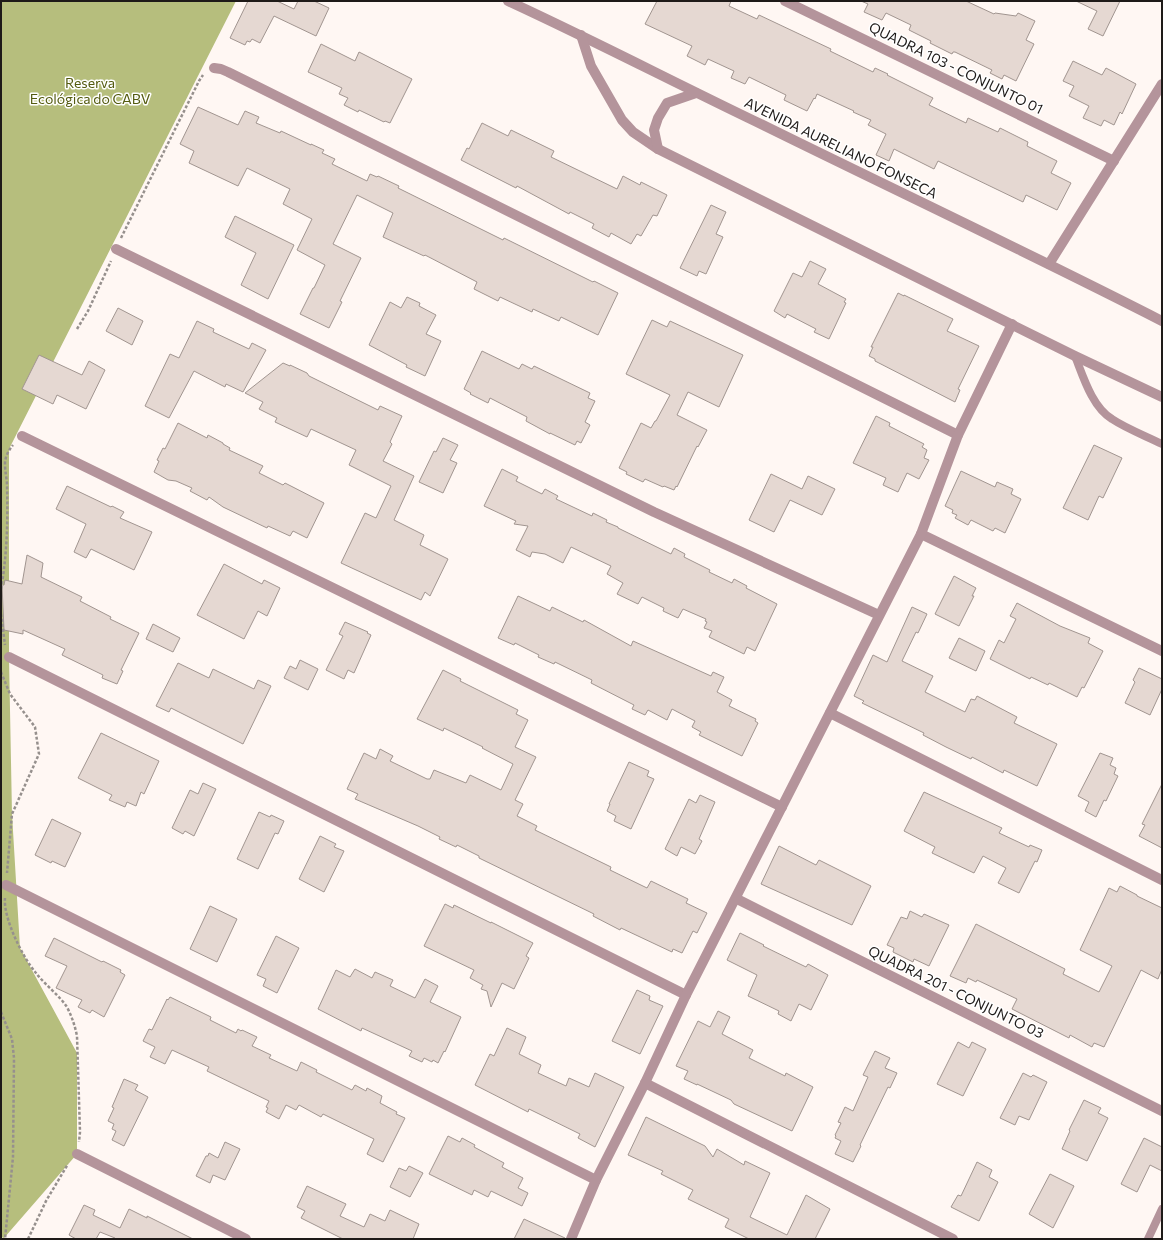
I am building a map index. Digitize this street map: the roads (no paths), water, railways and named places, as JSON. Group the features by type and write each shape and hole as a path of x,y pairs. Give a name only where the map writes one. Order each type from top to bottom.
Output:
{"street":[{"name":"AVENIDA AURELIANO FONSECA","path":"508,1 581,35 696,93 1049,264 1162,321"},
{"name":"QUADRA 103 - CONJUNTO 01","path":"785,1 1114,161"},
{"path":"581,35 591,66 622,120 633,132 658,149 1075,356 1162,397"},
{"path":"214,68 228,72 958,435"},
{"path":"1049,264 1162,84"},
{"path":"658,149 654,130 658,118 667,103 696,93"},
{"path":"116,249 654,512 879,615"},
{"path":"571,1239 596,1180 645,1083 686,995 921,534 958,435 1012,324"},
{"path":"22,436 782,807"},
{"path":"921,534 1162,651"},
{"path":"9,657 686,995"},
{"path":"830,713 1162,880"},
{"path":"6,885 596,1180"},
{"name":"QUADRA 201 - CONJUNTO 03","path":"736,899 1162,1111"},
{"path":"645,1083 954,1239"},
{"path":"76,1154 246,1239"}],"lane":[{"path":"1075,356 1087,386 1097,404 1111,419 1162,444"},
{"path":"1148,1239 1162,1209"}],"park label":[{"name":"Reserva Ecológica do CABV","path":"90,92"}]}
